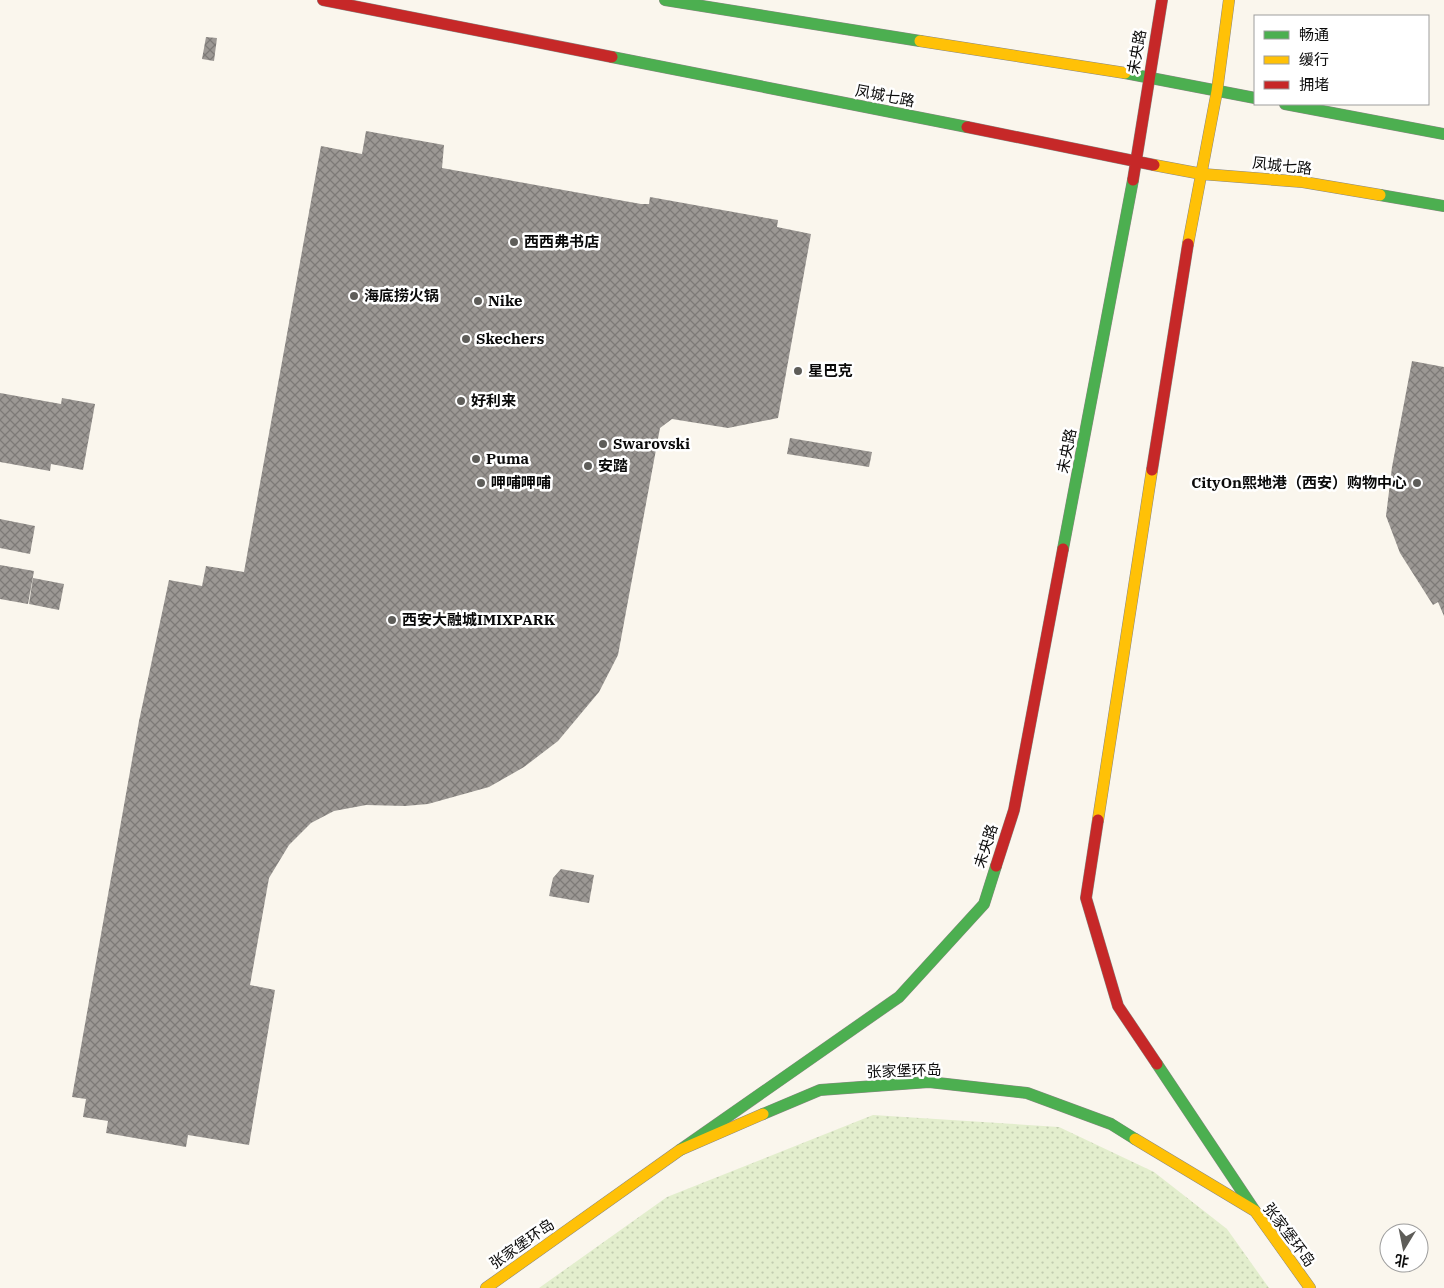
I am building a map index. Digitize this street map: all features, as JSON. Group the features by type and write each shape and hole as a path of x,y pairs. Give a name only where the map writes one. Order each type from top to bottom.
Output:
{"main road":[{"name":"凤城七路","path":"323,0 1202,174 1303,182 1444,206"},
{"path":"665,0 756,16 1070,63 1254,98"},
{"name":"未央路","path":"680,1150 899,997 984,904 1014,810 1137,160 1148,79 1162,0"},
{"path":"1229,0 1217,91 1186,260 1086,898 1118,1006 1255,1211"},
{"path":"1290,105 1444,134"},
{"name":"张家堡环岛","path":"486,1288 680,1150 820,1090 939,1083 1027,1093 1110,1124 1255,1211 1310,1288"}],"green space":[{"path":"873,1115 1059,1127 1154,1172 1227,1229 1269,1288 539,1288 667,1197"}],"building":[{"path":"206,37 217,38 214,61 202,59"},
{"name":"西安大融城IMIXPARK","path":"366,131 444,145 442,168 641,204 649,204 650,197 778,220 777,227 811,234 778,418 728,428 672,419 660,428 618,655 599,692 558,741 524,767 489,787 428,804 405,806 366,805 334,811 311,823 289,845 269,878 250,985 275,990 249,1145 188,1135 186,1147 106,1133 108,1121 83,1117 86,1099 72,1097 139,721 169,580 202,586 206,566 244,572 321,146 362,154"},
{"name":"CityOn熙地港（西安）购物中心","path":"1412,361 1444,367 1444,616 1438,602 1433,605 1400,553 1386,516 1392,467"},
{"path":"0,393 61,404 62,398 95,404 83,470 51,464 50,471 0,462"},
{"path":"790,438 872,452 869,467 787,454"},
{"path":"0,519 35,526 30,554 0,548"},
{"path":"0,565 34,571 28,604 0,599"},
{"path":"33,578 64,584 59,610 29,604"},
{"path":"561,869 594,875 589,903 549,896 553,878"}],"traffic: fast":[{"path":"665,0 920,41"},
{"path":"612,57 967,127"},
{"path":"1125,73 1254,98"},
{"path":"1290,105 1444,134"},
{"path":"1063,549 1133,180"},
{"path":"1380,195 1444,206"},
{"path":"680,1150 899,997 984,904 996,866"},
{"path":"1157,1064 1255,1211"},
{"path":"763,1114 820,1090 929,1082 1027,1093 1111,1124 1135,1139"}],"traffic: slow":[{"path":"1188,244 1217,91 1229,0"},
{"path":"920,41 1125,73"},
{"path":"1154,165 1202,174 1303,182 1380,195"},
{"path":"1098,820 1152,470"},
{"path":"486,1288 680,1150 763,1114"},
{"path":"1135,1139 1255,1211 1310,1288"}],"traffic: jam":[{"path":"323,0 612,57"},
{"path":"1133,180 1162,0"},
{"path":"967,127 1154,165"},
{"path":"1152,470 1188,244"},
{"path":"996,866 1014,810 1063,549"},
{"path":"1098,820 1086,898 1118,1006 1157,1064"}],"place":[{"name":"西西弗书店","path":"514,242"},
{"name":"海底捞火锅","path":"354,296"},
{"name":"Nike","path":"478,301"},
{"name":"Skechers","path":"466,339"},
{"name":"星巴克","path":"798,371"},
{"name":"好利来","path":"461,401"},
{"name":"Swarovski","path":"603,444"},
{"name":"Puma","path":"476,459"},
{"name":"安踏","path":"588,466"},
{"name":"呷哺呷哺","path":"481,483"},
{"name":"CityOn熙地港（西安）购物中心","path":"1417,483"},
{"name":"西安大融城IMIXPARK","path":"392,620"}]}
